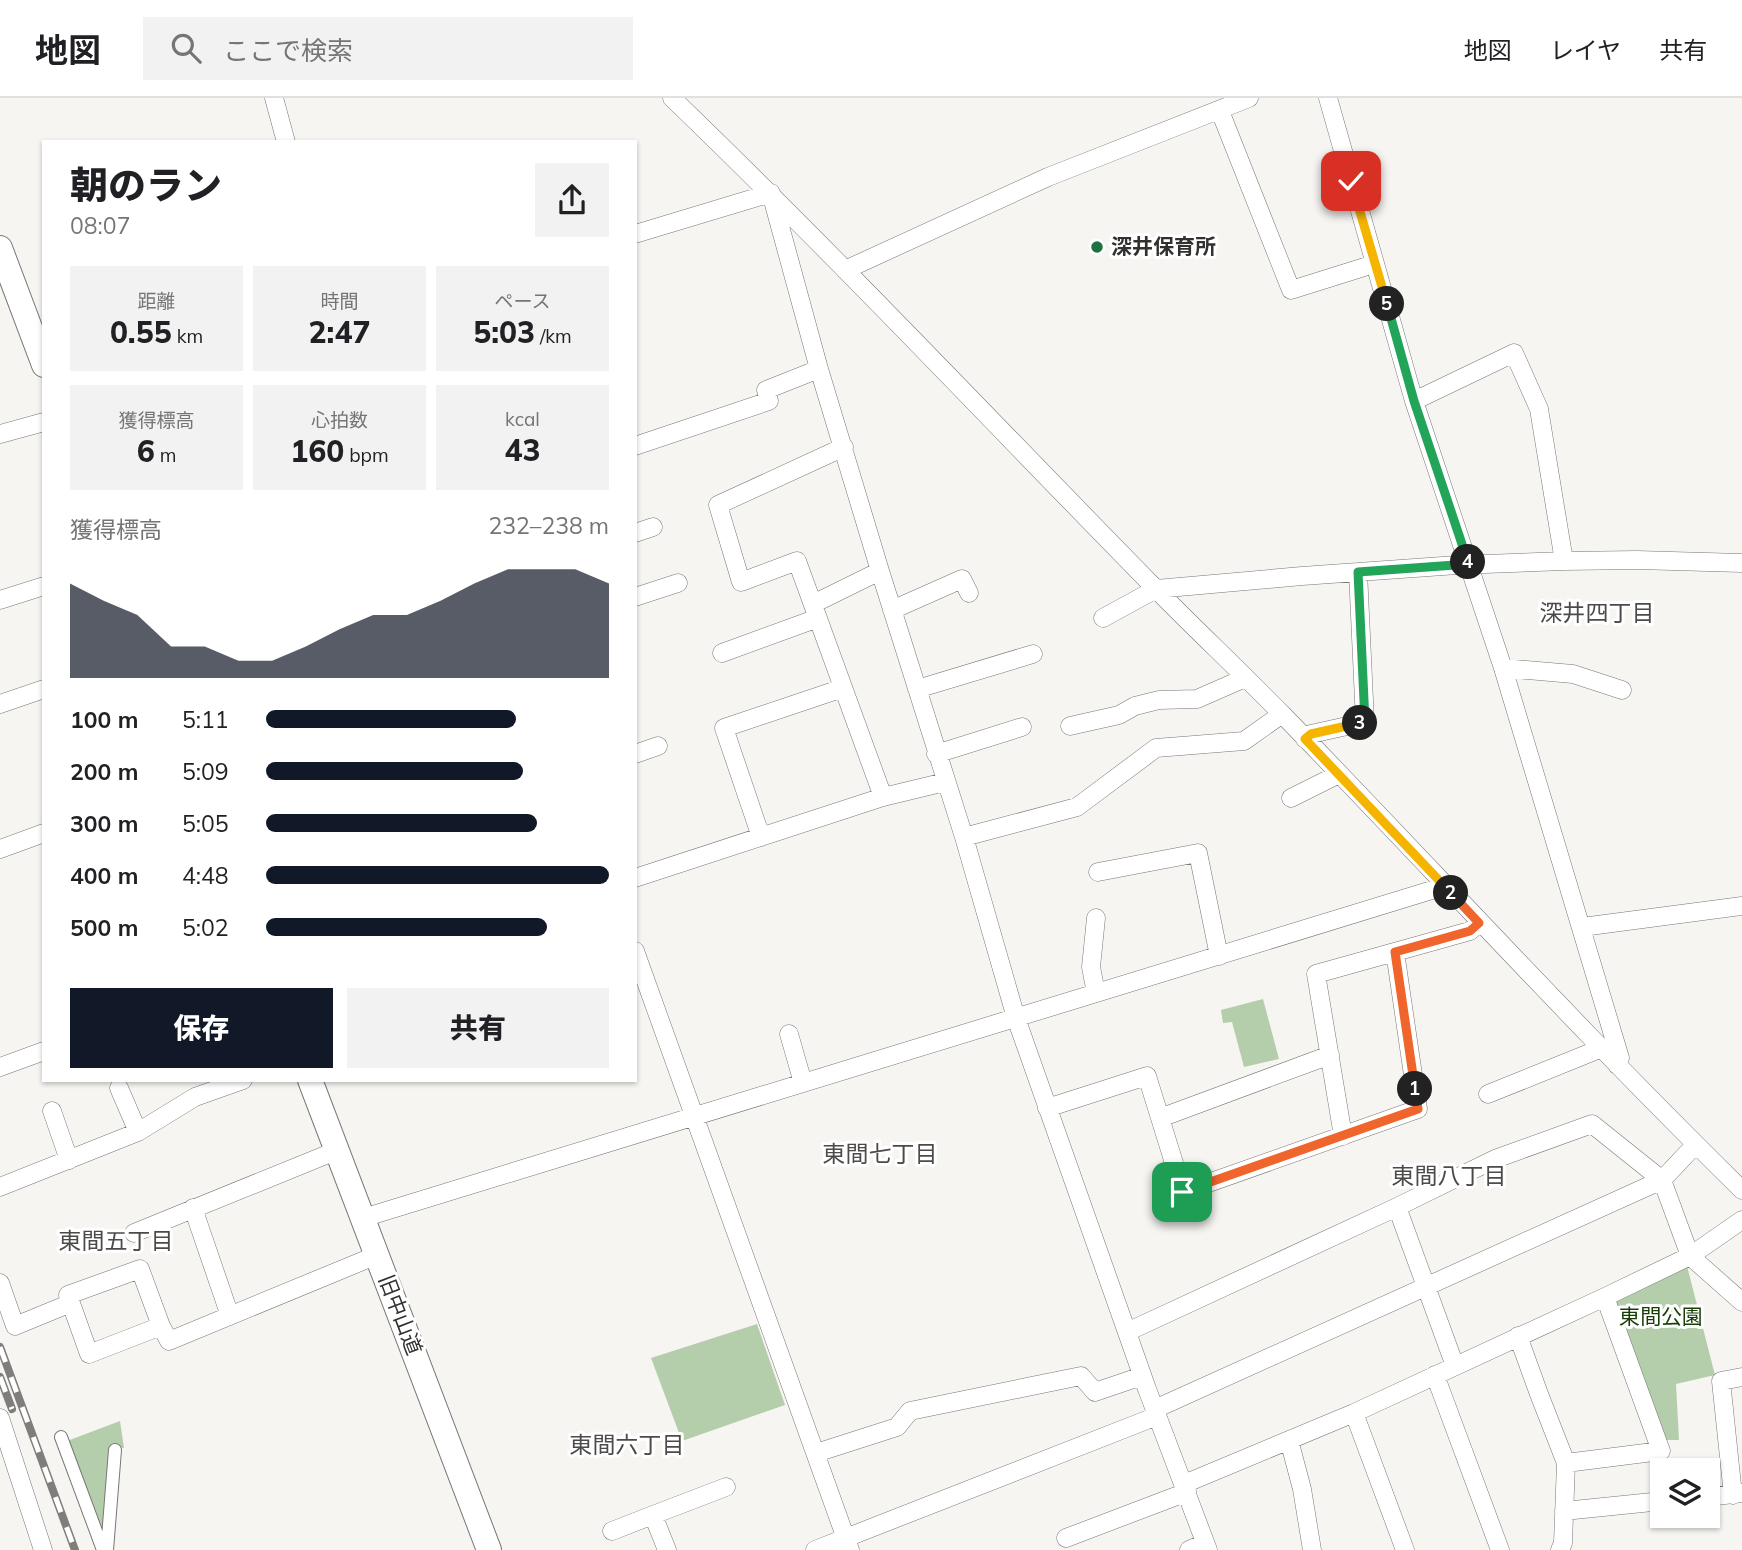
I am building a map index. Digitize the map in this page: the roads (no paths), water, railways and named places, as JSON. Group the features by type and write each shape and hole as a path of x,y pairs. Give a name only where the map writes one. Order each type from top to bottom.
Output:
{"main road":[{"path":"0,248 42,360"},
{"name":"旧中山道","path":"311,1082 489,1550"}],"street":[{"path":"274,98 285,140"},
{"path":"672,98 771,193 1156,589 1282,714 1479,923 1742,1190"},
{"path":"845,270 1048,177 1249,98"},
{"path":"1328,98 1414,401 1503,667 1582,927 1620,1058 1617,1065"},
{"path":"1220,111 1291,290 1374,264"},
{"path":"637,233 771,193"},
{"path":"771,193 819,369 936,754 964,836 1016,1018 1142,1376 1185,1488 1201,1548"},
{"path":"1414,401 1514,353 1539,409 1564,561"},
{"path":"637,445 769,401 766,390 819,369"},
{"path":"0,435 42,423"},
{"path":"844,447 718,505 741,582 797,561 883,797"},
{"path":"637,532 653,527"},
{"path":"1103,618 1156,589 1469,564 1637,560 1742,563"},
{"path":"722,653 816,611 880,571"},
{"path":"1305,739 1311,734 1365,722 1358,572"},
{"path":"892,610 962,579 969,593"},
{"path":"637,596 678,583"},
{"path":"0,600 42,587"},
{"path":"916,689 1033,654"},
{"path":"1503,667 1573,674 1622,690"},
{"path":"1070,726 1119,715 1135,706 1159,700 1198,699 1245,678"},
{"path":"761,837 724,728 843,688"},
{"path":"0,704 42,689"},
{"path":"964,836 1077,807 1156,748 1244,741 1282,714"},
{"path":"936,754 1022,727"},
{"path":"637,753 658,746"},
{"path":"1291,798 1339,774"},
{"path":"637,877 883,797 945,782"},
{"path":"0,849 42,834"},
{"path":"1098,872 1198,853 1219,956"},
{"path":"363,1217 1445,886"},
{"path":"1582,927 1742,906"},
{"path":"1096,918 1091,967 1096,993"},
{"path":"1343,1136 1316,974 1470,931 1479,923"},
{"path":"1047,1108 1147,1076 1182,1192 1418,1109 1395,952"},
{"path":"637,956 848,1543"},
{"path":"789,1034 803,1083"},
{"path":"1488,1094 1602,1048"},
{"path":"0,1067 42,1052"},
{"path":"1160,1118 1330,1055"},
{"path":"0,1187 138,1132 196,1088 231,1082"},
{"path":"119,1088 138,1132"},
{"path":"52,1111 69,1160"},
{"path":"1127,1332 1495,1159 1592,1124 1662,1180 1690,1256 1742,1302"},
{"path":"815,1550 848,1543 1156,1412 1662,1180 1695,1145"},
{"path":"134,1233 338,1150"},
{"path":"1397,1207 1455,1366"},
{"path":"193,1208 230,1316"},
{"path":"1066,1538 1354,1413 1605,1297 1690,1256 1742,1220"},
{"path":"161,1326 89,1354 68,1295 140,1269 169,1341 377,1255"},
{"path":"0,1283 15,1326 71,1303"},
{"path":"1566,1463 1661,1451 1605,1297"},
{"path":"1518,1336 1566,1463 1563,1543 1560,1550"},
{"path":"1436,1375 1500,1550"},
{"path":"816,1453 897,1427 910,1411 1081,1376 1095,1392 1142,1376"},
{"path":"1737,1494 1721,1381 1742,1377"},
{"path":"1354,1413 1405,1550"},
{"path":"1,1421 43,1550"},
{"path":"61,1437 105,1550"},
{"path":"1289,1440 1302,1489 1312,1550"},
{"path":"105,1550 116,1450"},
{"path":"612,1531 726,1487"},
{"path":"1564,1511 1650,1503"},
{"path":"653,1516 667,1550"}],"railway":[{"path":"0,1347 75,1550"},
{"path":"0,1377 12,1409"}],"place":[{"name":"深井保育所","path":"1097,247"}],"district":[{"name":"深井四丁目","path":"1597,613"},
{"name":"東間七丁目","path":"880,1154"},
{"name":"東間八丁目","path":"1449,1176"},
{"name":"東間五丁目","path":"116,1241"},
{"name":"東間六丁目","path":"627,1445"}],"park label":[{"name":"東間公園","path":"1661,1317"}]}
